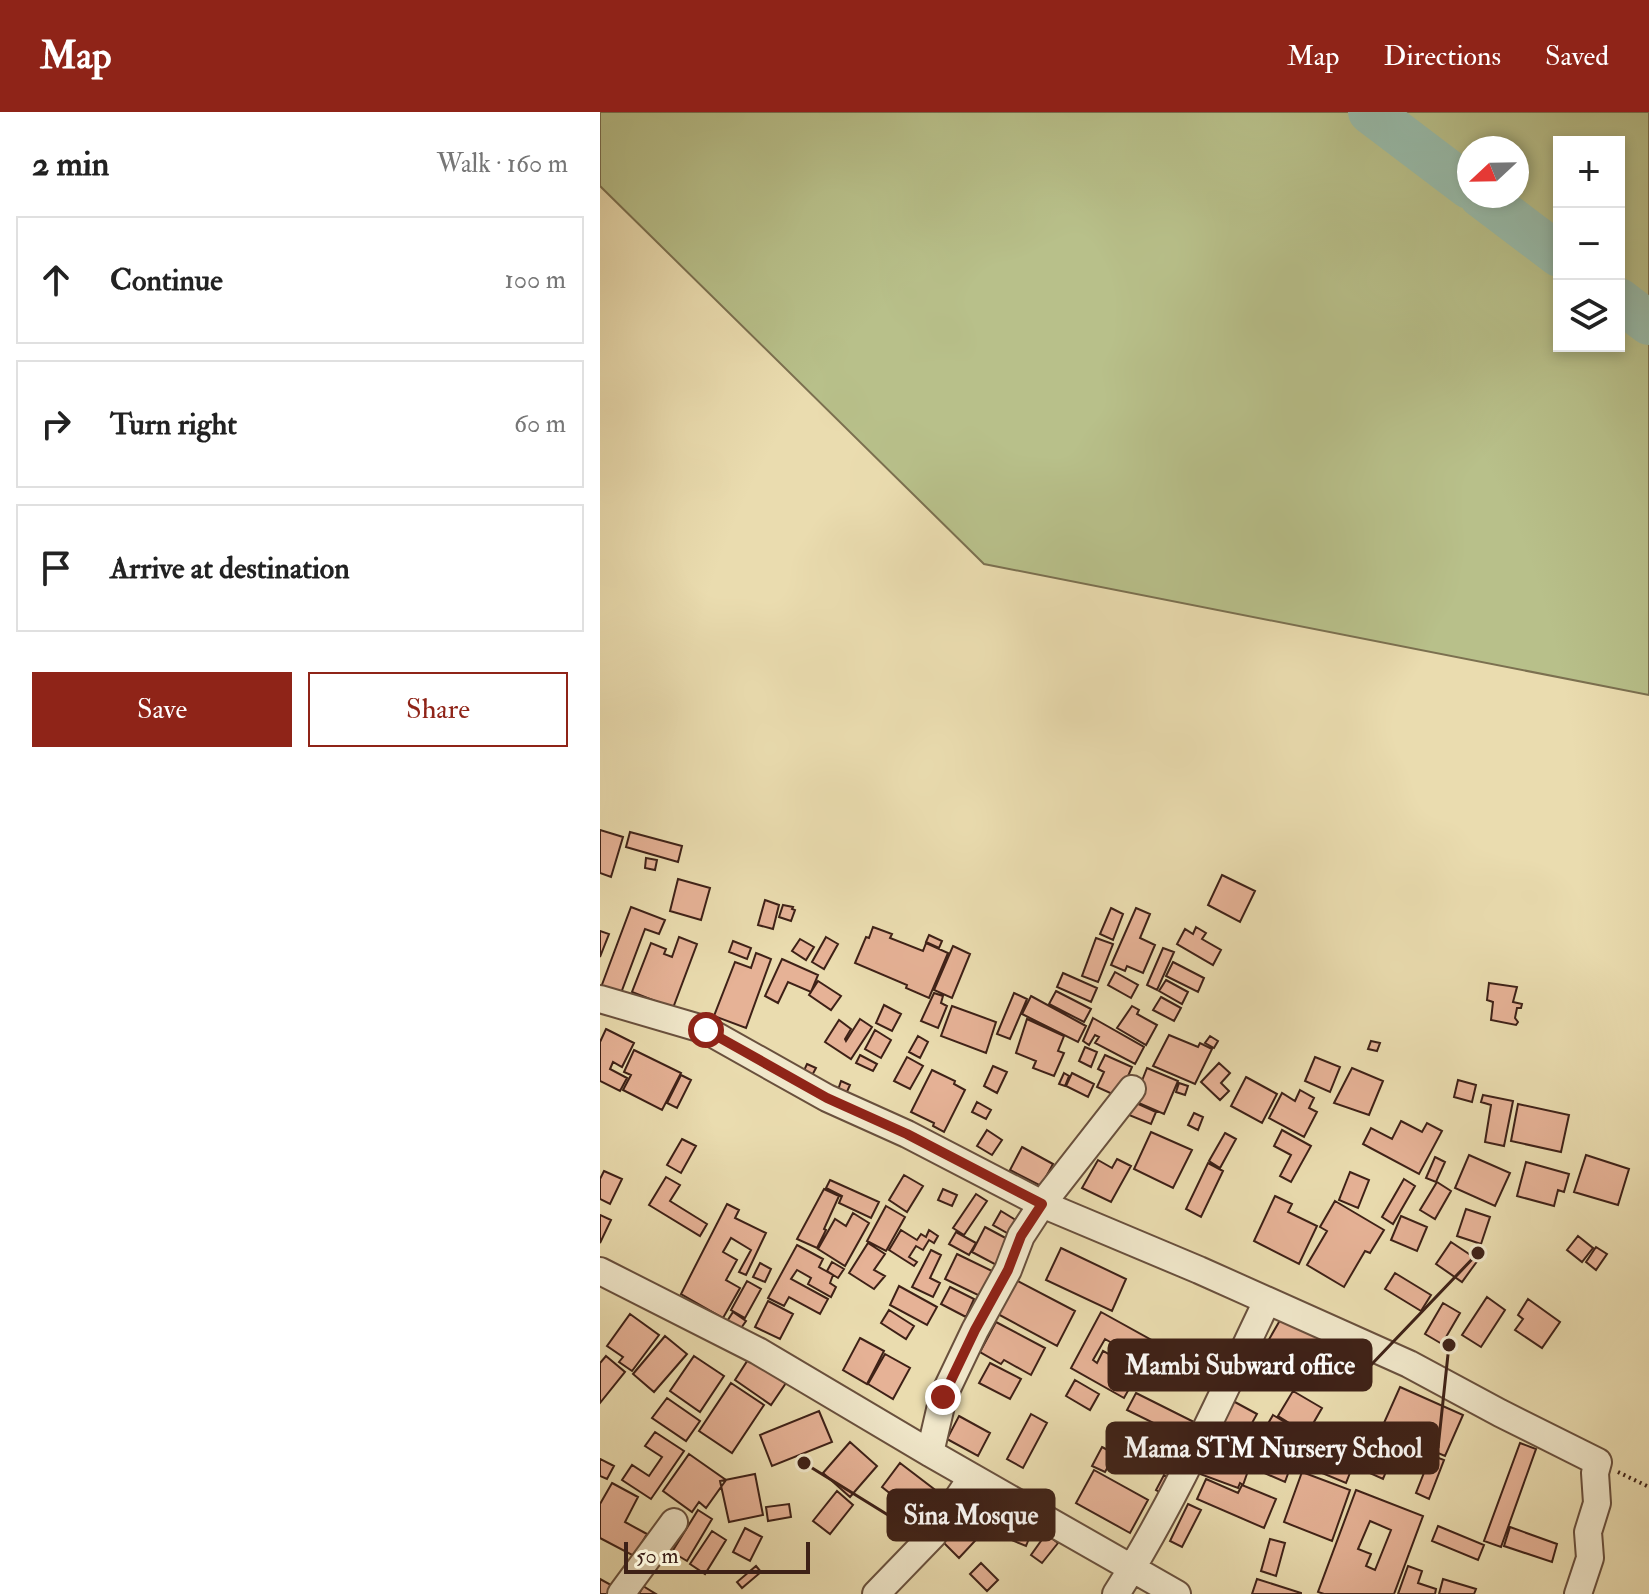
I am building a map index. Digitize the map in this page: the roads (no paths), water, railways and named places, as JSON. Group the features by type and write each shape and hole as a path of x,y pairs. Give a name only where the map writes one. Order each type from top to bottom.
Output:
{"street":[{"path":"600,999 706,1030 827,1098 907,1134 1042,1204 1409,1364 1598,1462 1595,1473 1597,1503 1588,1532 1590,1558 1578,1594"},
{"path":"930,1453 943,1397 1008,1270 1021,1236 1042,1204 1132,1089"},
{"path":"600,1271 758,1351 1177,1594"},
{"path":"1116,1594 1189,1463 1267,1301"},
{"path":"876,1594 933,1535 972,1477"},
{"path":"621,1594 674,1522"}],"waterway":[{"path":"1370,112 1457,178"},
{"path":"1497,208 1553,250"},
{"path":"1625,305 1649,323"}],"place":[{"name":"Mambi Subward office","path":"1478,1253"},
{"name":"Mama STM Nursery School","path":"1449,1345"},
{"name":"Sina Mosque","path":"804,1463"}]}
